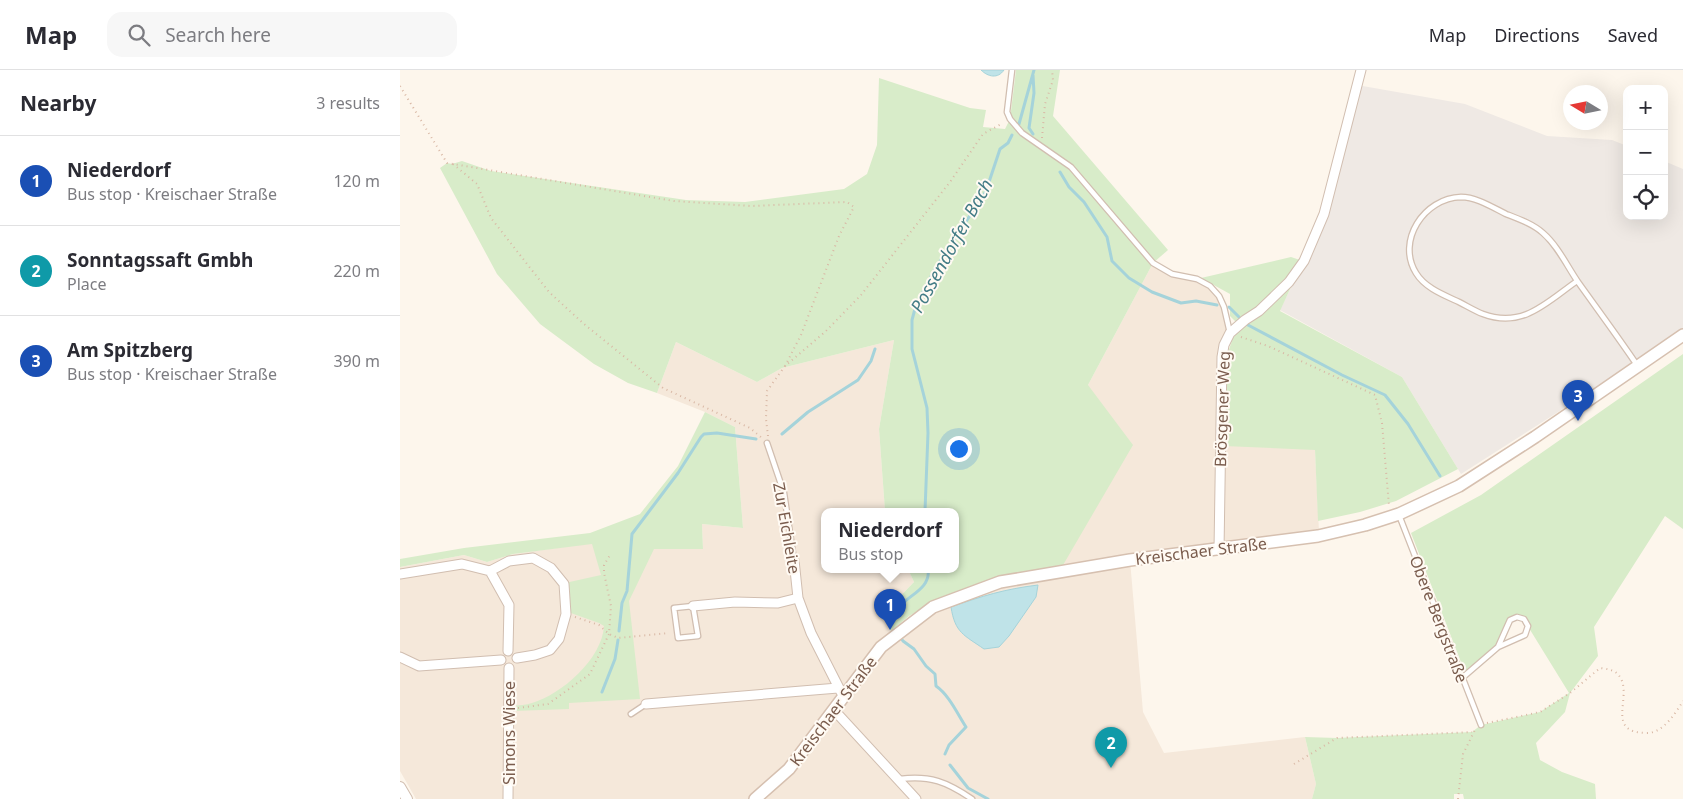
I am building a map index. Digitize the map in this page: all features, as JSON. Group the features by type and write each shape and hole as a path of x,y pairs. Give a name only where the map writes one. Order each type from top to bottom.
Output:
{"main road":[{"name":"Kreischaer Straße","path":"755,799 789,769 834,710 841,692 882,647 933,607 1000,582 1130,560 1318,536 1365,525 1399,514 1459,486 1683,335"}],"street":[{"name":"Brösgener Weg","path":"1219,550 1222,357 1224,344 1230,333 1259,311 1289,282 1304,261 1324,214 1361,70"},
{"name":"Simons Wiese","path":"490,570 509,561 533,558 551,568 564,584 566,614 559,639 550,650 536,655 517,658"},
{"name":"Zur Eichleite","path":"794,560 798,598 811,633 841,692"},
{"path":"400,574 462,564 490,570 509,606 508,651"},
{"path":"694,606 735,602 778,603 798,598"},
{"name":"Simons Wiese","path":"501,660 502,656 508,651 515,654 517,662 509,668"},
{"name":"Simons Wiese","path":"400,657 419,666 501,660"},
{"name":"Simons Wiese","path":"501,660 504,666 509,668"},
{"name":"Simons Wiese","path":"508,799 509,668"},
{"path":"646,704 841,692"},
{"path":"834,710 916,799"},
{"path":"400,787 407,799"}],"lane":[{"path":"1012,70 1007,112 1010,119 1022,133 1072,167 1153,263 1172,274 1197,279 1210,286 1219,296 1224,307 1230,333"},
{"path":"1577,280 1532,312 1518,318 1502,318 1484,314 1436,290 1416,274 1410,259 1413,229 1421,216 1430,207 1440,201 1463,197 1478,201 1530,224 1543,233 1558,249 1577,280 1638,366"},
{"name":"Zur Eichleite","path":"767,444 784,493 794,560"},
{"name":"Obere Bergstraße","path":"1399,514 1481,725"},
{"path":"694,606 698,636 678,638 677,632 674,608 694,606"},
{"path":"1462,678 1498,647 1525,635 1528,626 1524,620 1517,618 1510,620 1498,647"},
{"path":"631,714 646,704"},
{"path":"898,780 917,777 940,781 953,786 972,799"}],"path":[{"path":"1041,146 1045,104 1053,80 1052,70"},
{"path":"400,86 447,163 674,201 751,206 847,202 854,207 839,236 801,335 785,366 767,392 766,419 769,432 767,444"},
{"path":"785,366 826,331 861,295 950,182 983,134 1010,119"},
{"path":"452,164 477,184 491,218 549,292 584,324 663,388 750,428 760,435 767,444"},
{"path":"1230,333 1268,346 1375,395 1382,423 1389,511 1399,514"},
{"path":"509,709 548,704 590,674 609,634 611,606 604,566 610,555"},
{"path":"566,614 599,625 609,634 622,638 677,632"},
{"path":"1481,725 1540,712 1570,693 1600,668 1610,669 1620,674 1623,689 1621,715 1624,724 1630,731 1648,733 1658,730 1674,717 1683,702"},
{"path":"1294,764 1337,738 1472,732 1463,754 1458,799"}],"shaded area":[{"path":"1357,85 1465,104 1547,136 1612,140 1623,144 1623,220 1668,220 1668,163 1683,169 1683,329 1627,368 1461,474 1402,377 1280,310 1324,214"},
{"path":"1153,263 1172,274 1197,279 1210,286 1219,296 1230,333 1226,358 1315,450 1319,532 1130,560 1143,712 1164,753 1305,737 1316,784 1312,799 416,799 400,771 400,567 464,555 487,562 513,554 592,543 654,549 703,549 702,524 743,528 735,427 705,412 657,393 676,342 757,382 782,368 894,340 879,429 885,508 821,508 821,573 910,573 914,582 882,615 894,637 933,607 957,573 959,573 959,570 1088,385"}],"green space":[{"path":"1016,70 1060,70 1053,116 1168,250 1153,263 1088,385 1133,445 1059,572 933,602 909,616 891,631 882,615 914,582 910,573 959,573 959,508 885,508 879,429 894,340 782,368 757,382 676,342 657,393 628,383 594,364 540,324 497,274 440,168 447,163 452,164 462,161 491,171 686,200 745,202 844,189 867,174 877,145 879,78 970,108 986,110 983,127 1005,129 1010,119"},
{"path":"1291,257 1300,260 1281,286 1237,323 1230,316 1230,294 1201,278"},
{"path":"1291,287 1280,311 1402,377 1458,469 1396,501 1360,512 1318,521 1315,450 1224,446 1226,358 1233,338 1240,329 1263,314"},
{"path":"1683,354 1683,529 1665,516 1594,627 1598,656 1570,693 1565,712 1536,743 1540,760 1562,772 1595,784 1596,799 1464,799 1463,794 1454,794 1454,799 1312,799 1316,784 1305,737 1337,738 1472,732 1481,725 1540,712 1569,693 1524,620 1517,617 1509,621 1498,647 1466,675 1411,533 1481,495"},
{"path":"705,412 735,427 743,528 702,524 703,549 654,549 629,601 640,699 569,703 569,709 513,711 513,706 530,704 556,692 578,674 596,651 602,638 604,626 568,612 565,583 601,575 592,544 513,554 487,562 464,555 400,567 400,559 464,548 590,533 640,514 678,466"}],"water":[{"path":"981,70 1004,70 999,75 993,76"},
{"path":"1038,585 1036,597 999,647 984,649 962,632 955,623 951,607 994,593"}],"waterway":[{"name":"Possendorfer Bach","path":"1019,124 1034,70"},
{"path":"1033,75 1034,93 1029,128 1033,134"},
{"name":"Possendorfer Bach","path":"925,508 927,408 912,349 912,320 916,305 935,269 986,191 1000,149 1008,143 1012,135"},
{"path":"1060,172 1069,187 1084,202 1107,237 1112,261 1129,278 1152,292 1181,303 1196,301 1217,305"},
{"path":"1229,307 1239,317"},
{"path":"1248,325 1342,375 1385,395 1408,424 1440,476"},
{"path":"782,434 808,412 858,380 871,361 875,349"},
{"path":"619,631 622,603 627,591 632,534 678,473 701,437 704,434 717,433 756,439"},
{"name":"Possendorfer Bach","path":"894,621 900,606 919,590 928,577 928,573"},
{"name":"Possendorfer Bach","path":"901,638 914,649 926,666 935,674 936,686 949,699 966,727 949,745 945,754"},
{"path":"602,692 615,659 618,640"},
{"name":"Possendorfer Bach","path":"950,765 968,788 988,799"}],"place":[{"name":"Am Spitzberg","path":"1578,421"},
{"name":"Niederdorf","path":"890,630"},
{"name":"Sonntagssaft Gmbh","path":"1111,768"}]}
